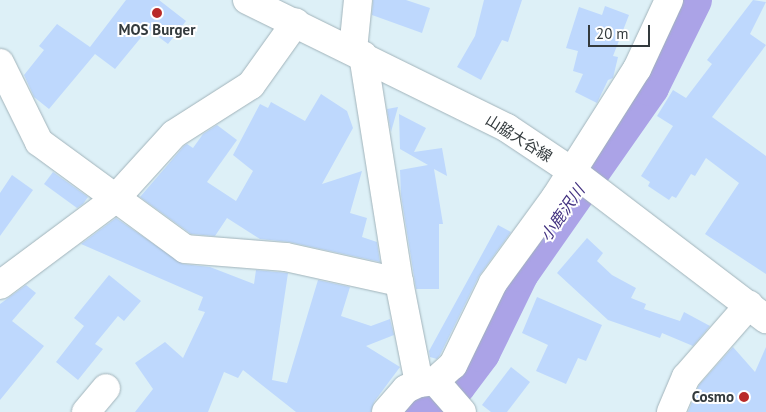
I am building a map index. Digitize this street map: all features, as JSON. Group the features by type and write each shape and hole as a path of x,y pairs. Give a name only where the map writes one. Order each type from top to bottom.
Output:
{"street":[{"name":"山脇大谷線","path":"246,0 358,52 507,128 575,173 761,313"},
{"path":"358,0 358,52 399,282 427,382 462,412"},
{"path":"386,412 406,389 427,382 453,365 493,283 575,173 637,69 669,0"},
{"path":"0,285 114,200 174,134 251,85 296,22"},
{"path":"0,63 39,142 114,200 185,249 286,257 399,282"},
{"path":"671,412 686,377 761,313"},
{"path":"86,412 106,388"}],"building":[{"path":"126,0 159,0 186,21 168,44 148,29 115,69 95,54 49,109 34,97 24,75 44,50 39,46 57,24 90,47"},
{"path":"373,0 406,0 430,8 422,33 372,15"},
{"path":"484,0 522,0 508,42 502,40 481,80 457,67 475,36"},
{"path":"753,0 766,2 750,34 766,45 712,117 766,156 766,274 705,234 739,183 706,158 695,176 691,174 676,198 672,196 669,200 648,186 650,182 641,176 673,126 657,116 673,90 686,98 712,64 707,60"},
{"path":"605,6 629,15 613,56 618,57 613,78 608,80 597,103 575,92 583,74 573,71 578,51 566,48 579,7 602,15"},
{"path":"321,94 347,111 353,128 322,184 362,171 350,213 367,218 362,237 377,242 380,262 289,242 260,239 227,218 215,236 191,234 140,197 184,146 187,144 193,148 203,134 217,125 237,140 207,182 236,201 253,171 233,155 260,104 268,108 271,102 305,121"},
{"path":"398,107 391,132 387,109"},
{"path":"399,114 426,128 414,152 442,148 447,176 434,169 443,224 439,224 439,289 416,289 401,195 400,170 428,165 400,149"},
{"path":"53,172 88,197 83,204 77,208 44,184"},
{"path":"12,175 33,190 0,236 0,193"},
{"path":"116,218 183,264 210,267 254,284 256,270 288,273 272,380 287,383 318,280 350,287 341,316 371,326 390,319 394,335 366,346 400,367 374,402 371,412 296,412 243,370 238,378 224,372 208,412 135,412 153,389 135,363 165,342 183,358 205,312 198,310 203,297 81,244"},
{"path":"498,225 511,232 479,276 440,355 437,359 430,357 429,351"},
{"path":"587,238 603,253 597,261 612,275 636,288 631,298 646,304 644,309 680,321 684,312 710,326 693,346 662,333 660,338 608,320 557,273"},
{"path":"109,275 141,301 124,321 118,316 95,344 103,349 78,380 56,362 84,326 74,318"},
{"path":"26,285 36,293 12,321 44,346 0,400 0,304"},
{"path":"537,297 602,325 586,361 578,358 566,384 536,371 548,345 522,333"},
{"path":"733,347 755,372 766,347 766,412 688,412 699,385"},
{"path":"511,367 530,382 507,412 491,412 482,405"}],"waterway":[{"name":"小鹿沢川","path":"417,412 457,385 481,353 520,273 650,87 693,0"}],"place":[{"name":"MOS Burger","path":"157,13"},
{"name":"Cosmo","path":"744,397"}]}
